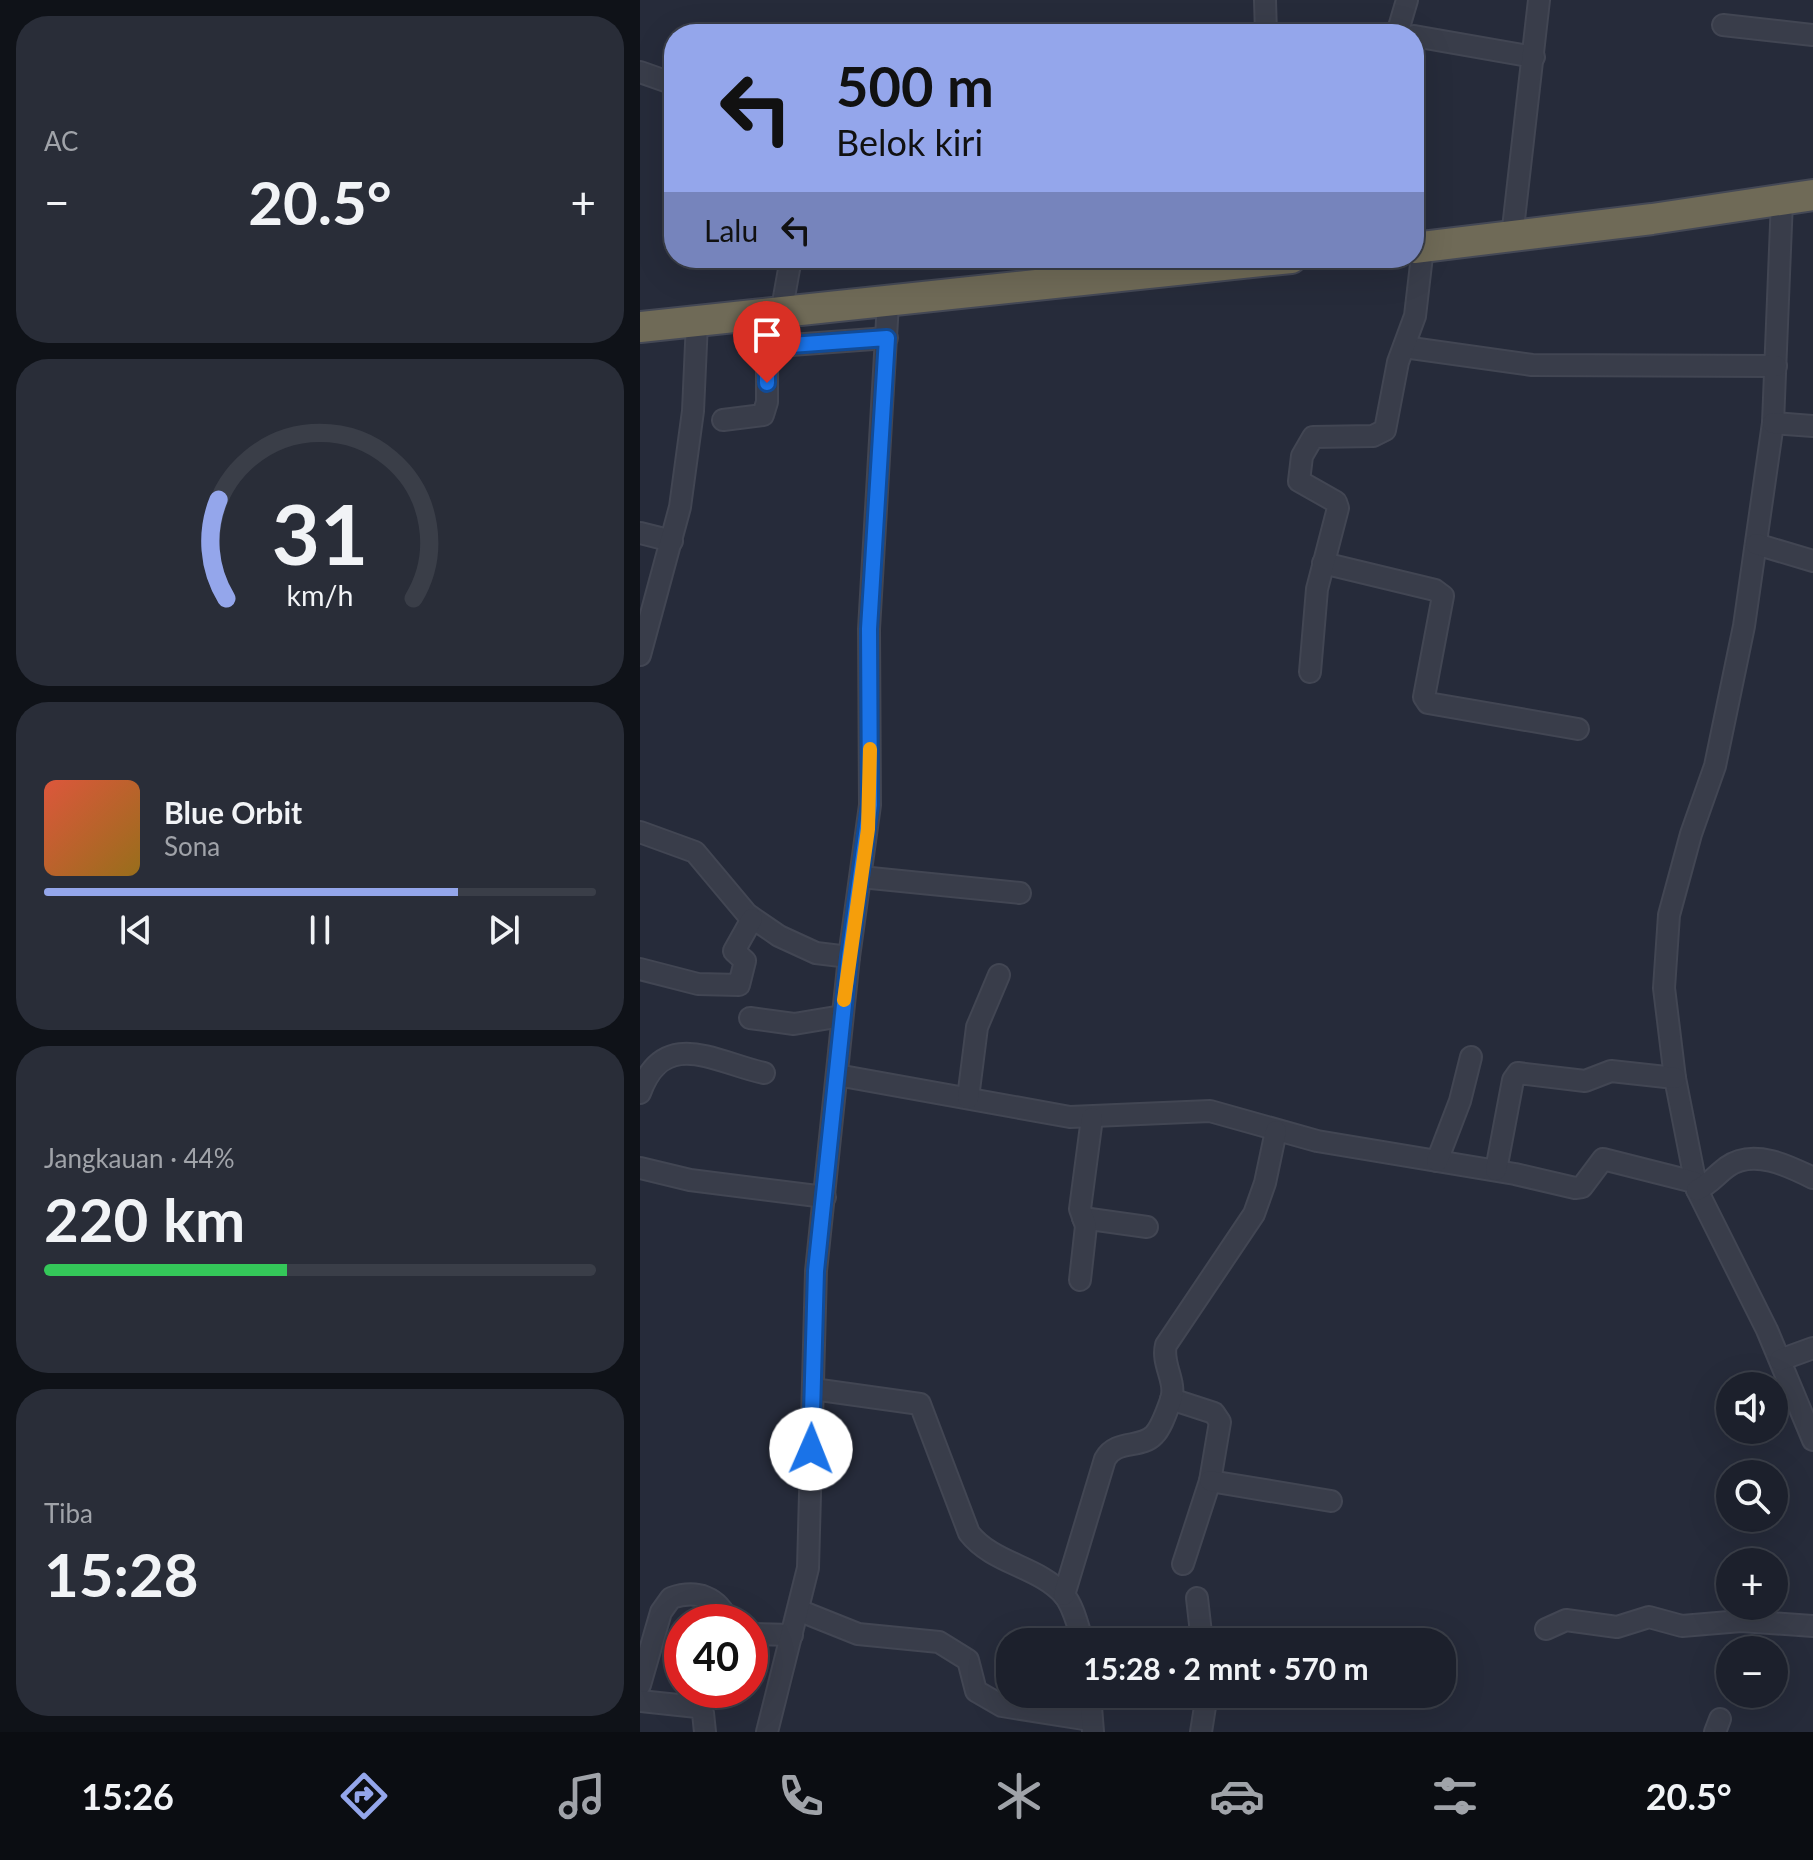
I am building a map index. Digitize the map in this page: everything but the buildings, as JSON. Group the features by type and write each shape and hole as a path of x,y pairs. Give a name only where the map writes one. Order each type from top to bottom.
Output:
{"highway":[{"path":"1424,246 1813,195"},
{"path":"640,327 888,303 1170,268"}],"street":[{"path":"1265,0 1266,24"},
{"path":"1401,24 1407,0"},
{"path":"1512,237 1539,0"},
{"path":"1723,25 1813,35"},
{"path":"1424,38 1534,57"},
{"path":"640,72 664,80"},
{"path":"1782,200 1773,423 1756,544 1729,708 1669,915 1664,988 1675,1078 1695,1186 1780,1360 1813,1440"},
{"path":"781,314 789,268"},
{"path":"1310,672 1317,589 1338,508 1336,502 1299,481 1302,456 1313,437 1373,436 1385,430 1404,347 1415,316 1417,268"},
{"path":"767,1732 798,1610 810,1541 816,1271 842,1016 870,805 869,629 888,303"},
{"path":"640,655 672,541 691,425 697,322"},
{"path":"723,420 763,415 767,402 767,356 777,346 887,338"},
{"path":"1404,347 1532,365 1776,366"},
{"path":"1773,423 1813,426"},
{"path":"640,533 672,541"},
{"path":"1756,544 1813,561"},
{"path":"1323,563 1435,590 1443,596 1427,675 1424,697 1428,703 1578,729"},
{"path":"641,835 695,852 752,919 804,948 849,957"},
{"path":"861,877 1020,893"},
{"path":"640,969 698,984 739,985 745,961 734,951 752,919"},
{"path":"968,1098 977,1027 999,975"},
{"path":"750,1018 794,1024 842,1016"},
{"path":"640,1093 659,1062 682,1054 714,1055 764,1073"},
{"path":"1437,1161 1460,1101 1471,1057"},
{"path":"1496,1170 1513,1080 1518,1073 1575,1081 1590,1080 1611,1071 1675,1078"},
{"path":"837,1075 1092,1118 1210,1111 1317,1141 1496,1170 1579,1188 1603,1159 1695,1186 1715,1180 1727,1167 1750,1160 1792,1166 1813,1178"},
{"path":"1080,1280 1086,1226 1080,1209 1092,1118"},
{"path":"1064,1595 1105,1459 1115,1447 1154,1436 1171,1399 1173,1387 1164,1359 1166,1345 1254,1214 1279,1132"},
{"path":"640,1168 690,1180 825,1197"},
{"path":"1083,1218 1147,1227"},
{"path":"1780,1360 1813,1348"},
{"path":"813,1389 920,1404 969,1533 978,1545 1064,1595 1077,1628"},
{"path":"1171,1399 1218,1417 1210,1481 1183,1564"},
{"path":"1210,1481 1331,1501"},
{"path":"667,1604 671,1598 710,1598 719,1604"},
{"path":"1197,1598 1200,1628"},
{"path":"640,1685 664,1608"},
{"path":"798,1610 858,1634 939,1642 968,1660 974,1689 991,1702 1091,1726"},
{"path":"1546,1629 1566,1620 1617,1627 1649,1617 1682,1626 1741,1621 1813,1626"},
{"path":"768,1634 792,1635"},
{"path":"640,1701 697,1707 703,1713 705,1732"},
{"path":"1201,1732 1205,1708"}],"slow traffic":[{"path":"844,1000 868,829 870,749"}],"route":[{"path":"767,383 767,356 777,346 887,338 869,629 870,805 849,957 816,1271 811,1449"}]}
